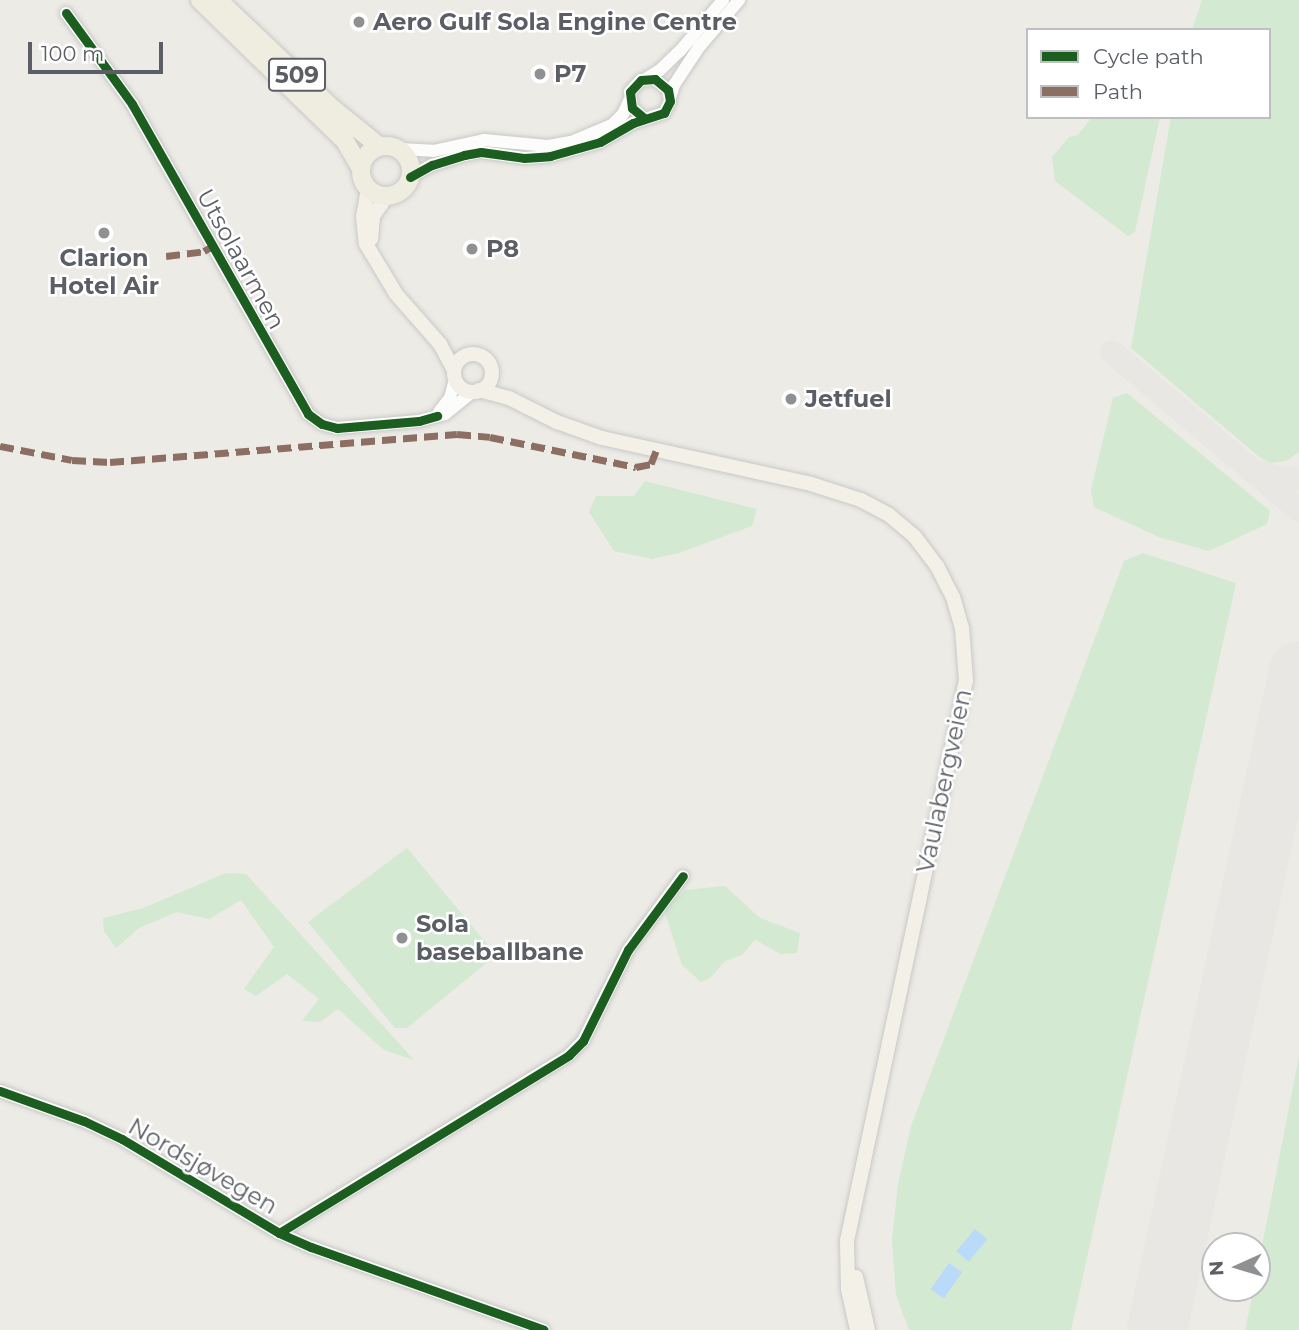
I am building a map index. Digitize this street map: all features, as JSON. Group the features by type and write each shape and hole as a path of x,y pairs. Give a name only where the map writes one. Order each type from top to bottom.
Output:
{"highway":[{"name":"509","path":"200,0 345,141 368,189"},
{"name":"509","path":"218,0 332,108 379,146"},
{"path":"360,169 363,159 379,146 400,149 411,167 410,177 398,193 387,196 368,189"}],"main road":[{"path":"368,189 363,232 396,294 440,344 464,389 476,391 489,382 491,369"},
{"path":"373,254 373,216 387,196"},
{"path":"440,344 484,357 509,398"},
{"path":"455,374 461,358 470,354"},
{"name":"Vaulabergveien","path":"476,391 509,398 557,422 611,441 811,484 861,500 889,515 915,537 937,566 953,597 965,648 964,690 847,1241 847,1266 857,1330"},
{"name":"Vaulabergveien","path":"854,1212 857,1286 869,1330"}],"street":[{"path":"400,149 433,151 484,140 548,146 593,134 612,125 623,114 633,87 660,71 723,0"},
{"path":"629,101 637,114 645,118 664,113 674,85 699,47 739,0"},
{"name":"Utsolaarmen","path":"66,13 132,104 308,414 322,424 337,428 419,421 445,414 476,391"},
{"path":"647,78 663,83 670,98"},
{"path":"410,177 432,164 481,152 524,158 575,150 600,142 645,118"},
{"path":"437,416 450,398 455,374"},
{"path":"279,1233 569,1055 583,1041 628,950 683,876"},
{"name":"Nordsjøvegen","path":"0,1091 84,1121 122,1139 279,1233 544,1330"}],"green space":[{"path":"1202,0 1299,0 1299,452 1286,461 1270,463 1258,456 1131,348 1171,119 1271,119 1271,28 1193,28"},
{"path":"1090,119 1160,119 1135,232 1128,236 1055,181 1052,157 1069,137 1078,135"},
{"path":"1127,393 1270,511 1267,524 1209,551 1159,537 1094,507 1091,490 1113,398"},
{"path":"645,481 757,509 752,526 679,553 652,559 614,551 589,512 596,496 634,496"},
{"path":"1143,553 1236,583 1071,1330 909,1330 896,1295 892,1240 898,1184 911,1126 1124,561"},
{"name":"Sola baseballbane","path":"407,848 496,955 407,1028 395,1028 308,922"},
{"path":"226,873 246,874 414,1060 384,1050 338,1009 320,1022 302,1021 319,999 287,974 256,996 244,989 274,947 241,900 209,919 177,912 139,928 116,948 104,931 103,918 143,908"},
{"path":"725,886 760,918 800,933 797,953 781,954 755,940 742,955 725,961 710,978 701,982 682,965 664,910 685,890"},
{"path":"1299,1056 1299,1330 1245,1330 1251,1302 1271,1302 1271,1232 1265,1232"}],"water":[{"path":"975,1229 987,1239 969,1261 956,1251"},
{"path":"949,1263 962,1272 944,1298 931,1289"}],"taxiway":[{"path":"1112,352 1299,510"},
{"path":"1259,472 1282,479 1299,478"}],"runway":[{"path":"1157,1330 1299,671"}],"marked path":[{"path":"166,256 204,251 213,246"},
{"path":"0,446 72,460 110,462 457,434 490,437 636,467 651,464 656,451"}],"cycle path":[{"path":"66,13 132,104 308,414 322,424 337,428 419,421 437,416"},
{"path":"410,177 432,165 464,155 481,152 524,158 550,156 600,142 633,123 664,113 670,101 668,90 655,79 641,80 630,92 632,108 644,118"},
{"path":"279,1233 569,1055 583,1041 628,950 683,876"},
{"path":"0,1091 84,1121 122,1139 279,1233 311,1247 544,1330"}],"place":[{"name":"Aero Gulf Sola Engine Centre","path":"359,22"},
{"name":"P7","path":"540,74"},
{"name":"Clarion Hotel Air","path":"104,233"},
{"name":"P8","path":"472,249"},
{"name":"Jetfuel","path":"791,399"},
{"name":"Sola baseballbane","path":"402,938"}]}
